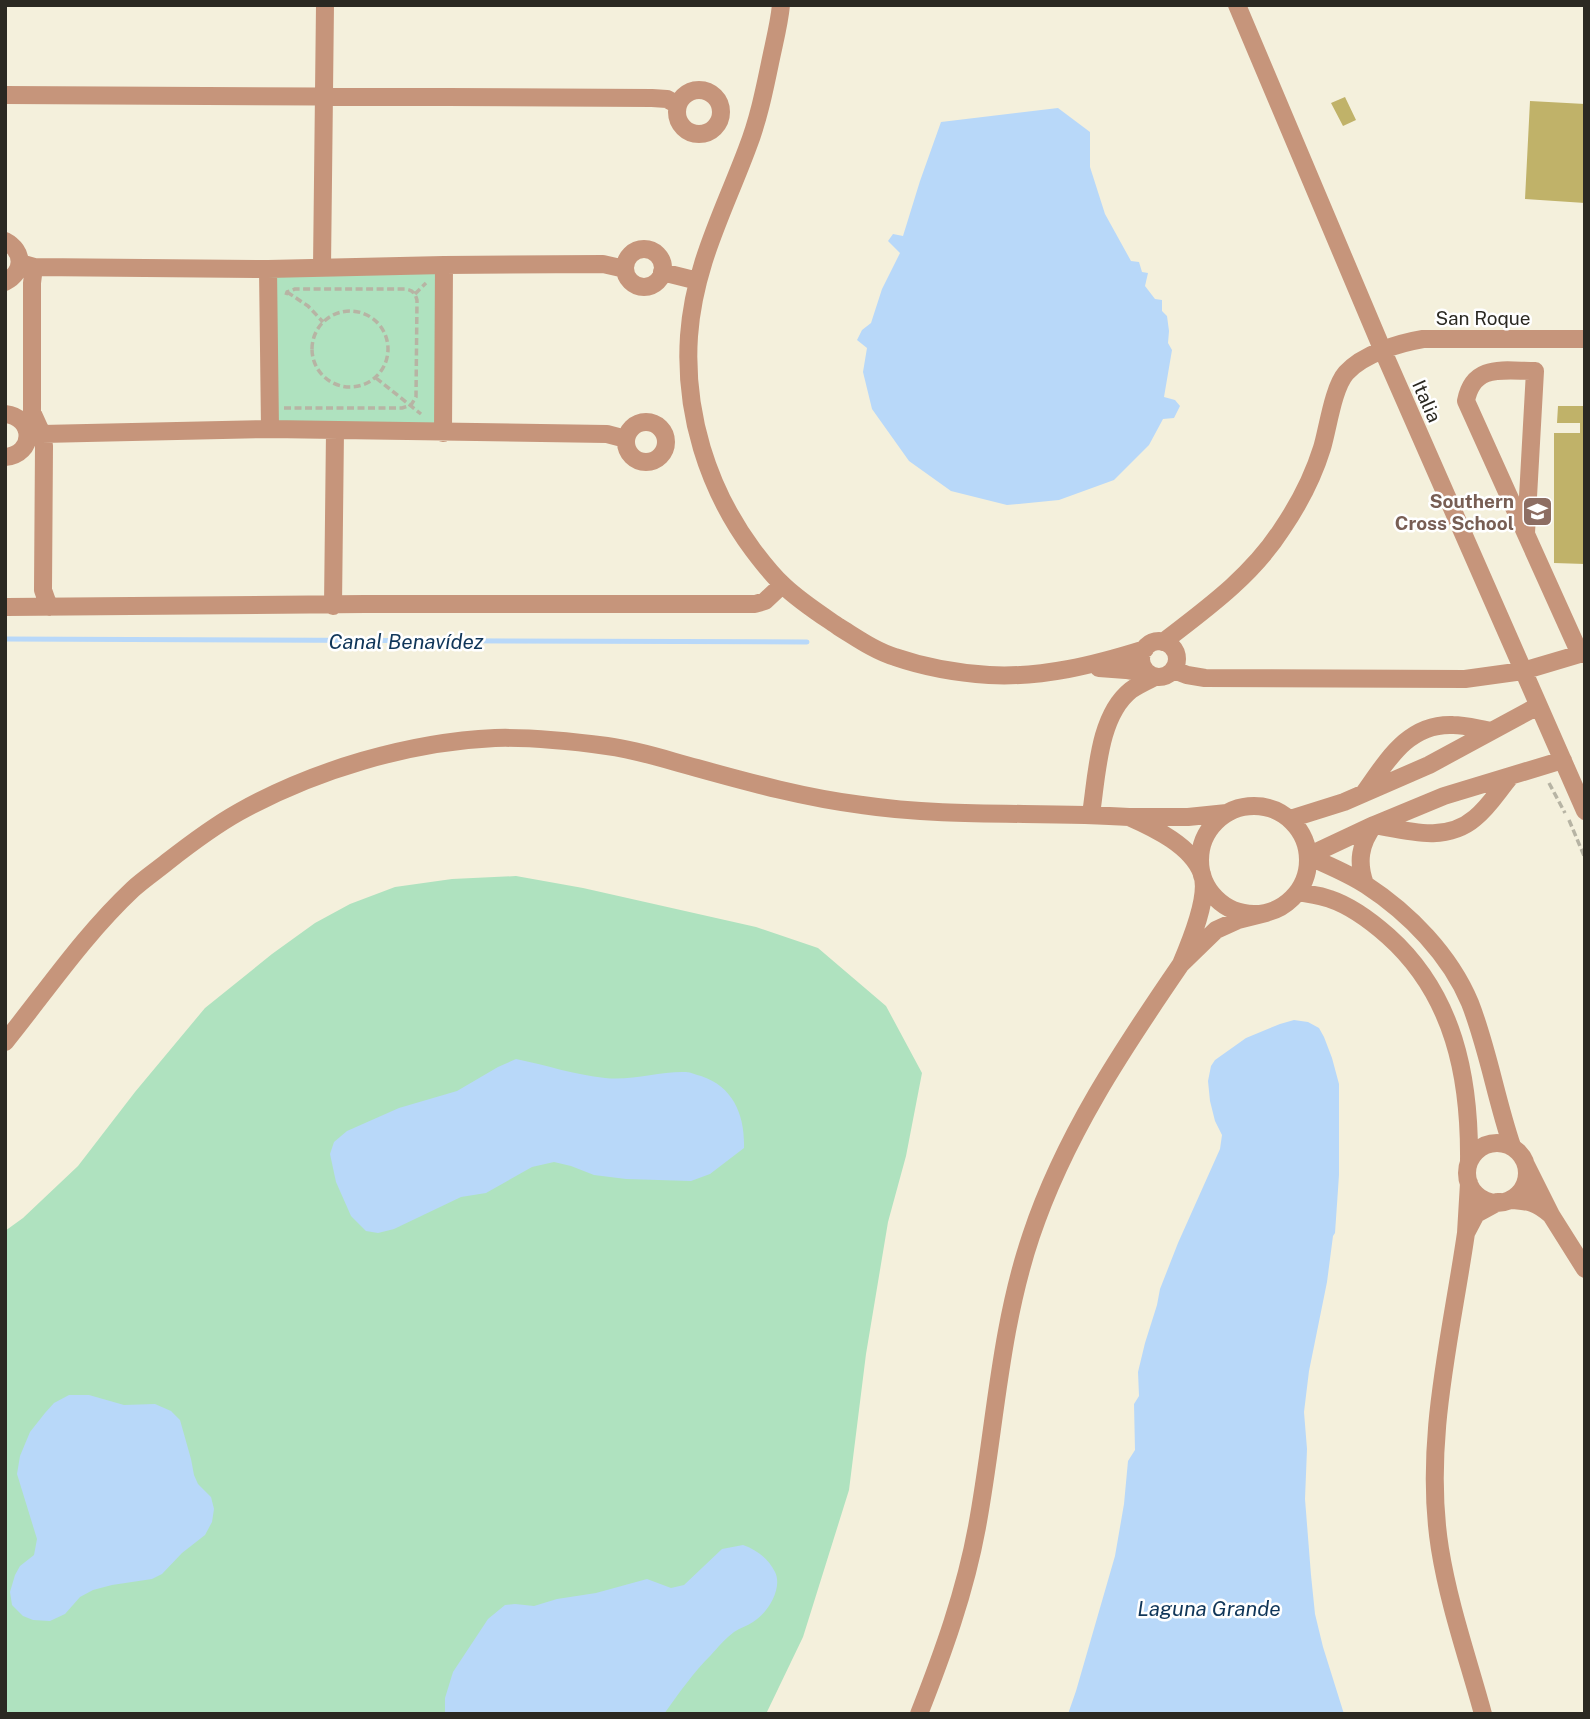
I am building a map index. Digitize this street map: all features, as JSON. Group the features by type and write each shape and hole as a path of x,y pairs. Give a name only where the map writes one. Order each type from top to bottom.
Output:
{"street":[{"path":"322,267 325,5"},
{"path":"781,5 757,120 714,229 698,281 689,335 688,371 693,414 701,447 724,505 745,540 782,585 811,609 893,657 987,675 1037,674 1081,667 1144,649 1153,643 1168,644 1176,653 1174,670 1166,676 1081,667"},
{"name":"Italia","path":"1237,5 1383,352 1585,811"},
{"path":"5,95 652,98 667,99 678,105"},
{"path":"5,241 17,250 27,265 32,283 32,412 35,435"},
{"path":"644,249 660,258 662,272 653,285 634,285 629,281 625,269 628,257 644,249"},
{"path":"5,282 27,265 268,268 603,264 625,269"},
{"path":"443,433 444,265"},
{"path":"268,268 270,429"},
{"path":"662,272 698,281"},
{"path":"1520,338 1534,361 1535,371 1525,533"},
{"name":"San Roque","path":"1163,642 1243,577 1282,530 1312,474 1322,448 1339,384 1354,365 1367,357 1407,342 1423,340 1585,339"},
{"path":"1174,670 1205,678 1465,679 1523,671 1582,654 1466,401 1468,389 1481,374 1492,371 1535,371"},
{"path":"5,414 20,419 44,446 43,590 49,607"},
{"path":"5,457 16,455 35,435 270,429 607,434 626,439"},
{"path":"333,606 335,431"},
{"path":"7,607 755,604 765,601 782,585"},
{"path":"1144,649 1142,665 1152,675"},
{"path":"1091,814 1105,731 1130,691 1152,675"},
{"path":"1290,819 1344,802 1429,765 1538,706"},
{"path":"1363,793 1392,752 1413,734 1434,726 1452,725 1492,731"},
{"path":"5,1042 77,948 107,915 135,887 196,839 239,812 291,786 334,769 392,753 466,740 525,738 640,751 780,790 862,806 928,811 1129,817 1188,817 1259,806 1276,810 1290,819 1306,842 1308,856 1308,869 1298,892 1289,902 1278,908 1238,919 1216,930 1181,964"},
{"path":"1308,856 1444,796 1563,760"},
{"path":"1374,825 1432,834 1458,829 1477,817 1511,776"},
{"path":"919,1714 940,1659 971,1556 1002,1356 1030,1237 1058,1168 1086,1112 1127,1044 1181,964 1190,943 1203,894 1200,857 1204,840 1213,824 1227,813"},
{"path":"1129,817 1156,829 1175,842 1192,858 1209,890 1220,902 1234,910 1250,914 1266,913"},
{"path":"1364,884 1360,872 1362,847 1374,825"},
{"path":"1308,856 1364,884 1404,914 1431,942 1452,970 1469,1002 1482,1039 1512,1146"},
{"path":"1298,892 1328,898 1348,907 1376,926 1404,951 1424,976 1442,1008 1462,1066 1468,1110 1469,1182 1466,1233 1441,1382 1435,1497 1439,1548 1449,1594 1483,1714"},
{"path":"1469,1162 1482,1146 1492,1143 1512,1146 1518,1151 1551,1215 1585,1269"},
{"path":"1466,1233 1476,1214 1522,1189 1526,1181 1526,1165"},
{"path":"1469,1182 1480,1197 1489,1201 1527,1200 1538,1204 1551,1215"}],"path":[{"path":"268,268 286,294 308,306 323,322"},
{"path":"286,294 295,289 411,289 417,300 416,397 411,405 402,408 289,407"},
{"path":"345,311 357,311 378,322 389,345 384,368 376,378 365,385 352,387 339,386 327,380 318,370 312,345 323,322 345,311"},
{"path":"376,378 443,433"},
{"path":"1545,775 1570,822 1585,858"}],"green space":[{"path":"444,265 443,433 270,429 268,269"},
{"path":"516,876 583,888 756,927 818,948 886,1006 922,1073 906,1156 888,1222 866,1354 849,1490 803,1637 766,1714 5,1714 5,1231 23,1218 78,1166 205,1008 315,923 350,904 395,887 452,879"}],"water":[{"path":"1058,108 1090,132 1090,167 1105,214 1131,261 1139,262 1142,272 1148,273 1145,286 1155,299 1162,300 1162,311 1167,316 1168,343 1172,350 1164,397 1175,400 1180,406 1174,418 1163,419 1149,445 1114,480 1059,500 1007,505 951,491 909,461 872,409 863,372 867,348 857,340 862,330 871,323 882,289 900,253 888,241 893,234 903,236 941,122"},
{"name":"Laguna Grande","path":"1294,1020 1308,1022 1319,1028 1332,1058 1339,1084 1339,1175 1335,1233 1304,1412 1307,1449 1305,1499 1315,1614 1344,1714 1068,1714 1115,1556 1128,1461 1135,1450 1134,1404 1139,1396 1138,1372 1145,1343 1160,1289 1220,1149 1222,1135 1210,1101 1208,1081 1211,1066 1215,1060 1246,1038"},
{"path":"516,1059 605,1078 676,1072 701,1076 722,1087 735,1104 740,1114 744,1148 710,1174 691,1181 594,1175 554,1162 532,1167 486,1193 461,1197 394,1229 378,1233 366,1231 351,1216 336,1182 330,1154 334,1142 347,1131 399,1108 457,1091"},
{"path":"69,1395 89,1395 124,1405 155,1404 171,1411 180,1420 198,1484 211,1497 214,1509 212,1522 205,1535 182,1553 162,1574 152,1579 93,1590 80,1597 65,1614 50,1621 33,1620 23,1616 12,1605 10,1592 20,1566 34,1555 37,1539 17,1474 20,1456 30,1432 54,1403"},
{"path":"743,1545 762,1555 775,1572 777,1585 773,1600 759,1618 734,1632 722,1643 692,1676 664,1714 445,1714 445,1698 453,1672 488,1619 505,1605 534,1606 647,1579 671,1588 684,1585 722,1549"}],"building":[{"path":"1345,97 1356,120 1343,126 1331,103"},
{"path":"1530,101 1585,104 1585,203 1525,199"},
{"name":"Southern Cross School","path":"1558,406 1585,406 1585,564 1554,563 1554,433 1580,433 1580,423 1557,423"}],"waterway":[{"name":"Canal Benavídez","path":"5,639 807,642"}],"place":[{"name":"Southern Cross School","path":"1537,512"}]}
